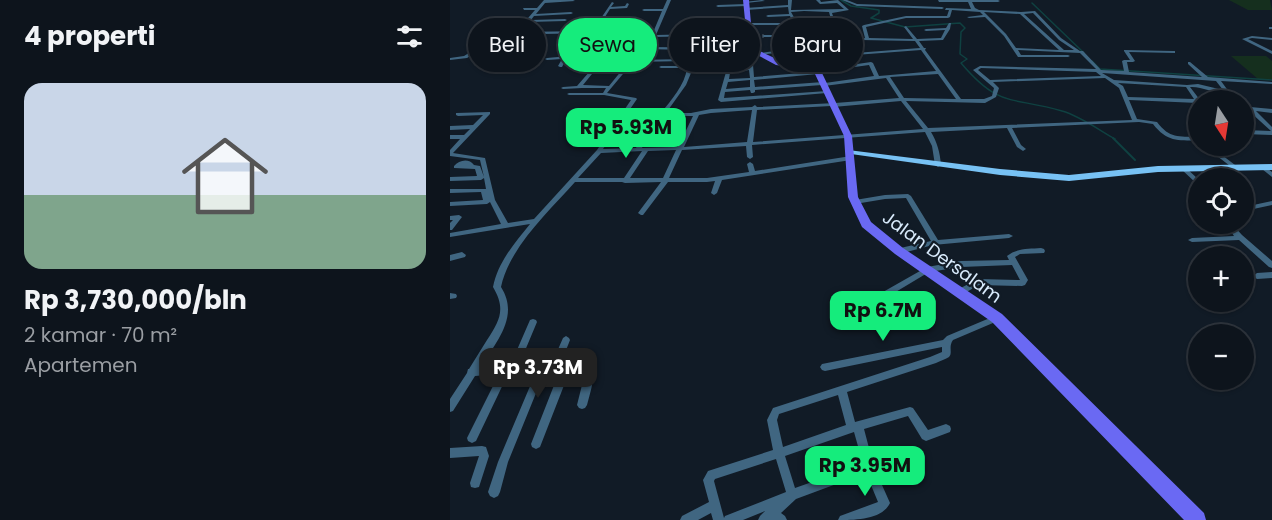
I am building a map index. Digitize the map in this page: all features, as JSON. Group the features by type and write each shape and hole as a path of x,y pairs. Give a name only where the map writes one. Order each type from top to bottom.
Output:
{"main road":[{"path":"760,54 822,83"},
{"name":"Jalan Dersalam","path":"822,83 848,136 855,202 866,224 899,251 997,318 1197,520"}],"street":[{"path":"657,27 669,0"},
{"path":"790,0 793,18"},
{"path":"760,27 808,8 830,13 847,10 837,1 819,3 818,0"},
{"path":"844,0 857,5 877,2 889,6 975,10 983,14 1005,35 1020,56 1069,57 1021,13"},
{"path":"942,8 938,0 998,1"},
{"path":"969,0 975,10"},
{"path":"531,18 546,1 573,1"},
{"path":"718,6 763,1"},
{"path":"603,18 610,5 626,7 627,4"},
{"path":"746,4 808,18"},
{"path":"886,12 884,10 889,6"},
{"path":"539,9 525,12 571,14"},
{"path":"877,77 871,63 864,26 910,17 948,17 951,9"},
{"path":"644,10 664,10"},
{"path":"969,17 983,14 1034,12 1060,39 1121,87 1138,122"},
{"path":"830,13 832,18"},
{"path":"768,16 792,15"},
{"path":"915,28 907,27 959,100"},
{"path":"863,39 942,39 948,29 927,32"},
{"path":"764,36 772,36"},
{"path":"1272,39 1252,37 1245,39 1272,53"},
{"path":"728,72 722,100 754,98 822,83 870,52 924,49"},
{"path":"1015,49 1079,52"},
{"path":"1127,71 1124,62 1133,61 1126,51 1173,52"},
{"path":"450,59 468,55"},
{"path":"547,59 558,58"},
{"path":"625,114 696,115 711,111 755,110 871,63"},
{"path":"1190,63 1206,78"},
{"path":"661,67 669,67"},
{"path":"726,81 751,79 822,83 903,99 980,102 995,95 997,88 975,70 980,67 1127,71 1270,85"},
{"path":"1009,69 1017,80"},
{"path":"580,87 592,72"},
{"path":"604,94 622,72"},
{"path":"638,150 659,115 684,85 687,72"},
{"path":"750,72 755,110 749,144 752,173"},
{"path":"817,72 822,83"},
{"path":"723,91 940,72"},
{"path":"887,76 929,130 937,150 938,165"},
{"path":"990,81 1106,77"},
{"path":"1114,81 1200,85 1214,91 1227,92 1218,80"},
{"path":"1187,86 1190,90"},
{"path":"563,87 609,87"},
{"path":"450,408 502,324 506,310 503,296 497,287 500,273 511,253 536,221 576,180 599,151 625,114 633,97 569,94"},
{"path":"1126,98 1188,101"},
{"path":"1254,110 1272,111"},
{"path":"450,153 488,112 458,114"},
{"path":"671,125 676,115"},
{"path":"641,213 665,182 696,115"},
{"path":"1254,115 1272,132"},
{"path":"453,119 484,118"},
{"path":"599,151 682,149 929,130 1138,122 1155,123 1174,138 1188,136"},
{"path":"450,128 475,127"},
{"path":"1009,128 1018,146 1023,149"},
{"path":"1254,132 1272,132"},
{"path":"609,137 628,136"},
{"path":"450,137 465,137"},
{"path":"625,181 646,150"},
{"path":"450,153 478,157 486,163 492,200 505,225"},
{"path":"576,180 665,182 719,179 851,155 1069,178 1188,168"},
{"path":"1220,156 1236,168 1268,167 1272,175"},
{"path":"450,167 456,160"},
{"path":"450,204 486,203 480,169 472,167"},
{"path":"1183,168 1188,173"},
{"path":"450,179 481,178"},
{"path":"714,193 719,179"},
{"path":"450,191 484,190"},
{"path":"855,202 908,195 935,243"},
{"path":"1254,207 1272,203"},
{"path":"450,218 459,217 450,228"},
{"path":"450,235 536,221"},
{"path":"1237,234 1272,265"},
{"path":"899,251 935,243 1009,236"},
{"path":"1192,240 1240,238"},
{"path":"958,293 978,282 1022,283 1024,280 1012,254 1041,251"},
{"path":"450,258 462,255"},
{"path":"886,294 927,270 961,264 1014,262"},
{"path":"1257,276 1272,275"},
{"path":"792,495 772,420 776,411 933,360 946,354 946,343 950,338 997,318"},
{"path":"472,438 533,322"},
{"path":"555,366 566,340"},
{"path":"825,367 946,343"},
{"path":"471,372 582,364 589,368 582,405"},
{"path":"536,444 567,365"},
{"path":"494,492 503,462 543,366"},
{"path":"842,390 884,503 881,507 843,520"},
{"path":"719,520 708,484 712,475 910,411 926,436 945,429"},
{"path":"450,453 482,451 483,456 475,483"},
{"path":"729,520 869,467"},
{"path":"772,518 792,495"},
{"path":"686,520 713,506"}],"green space":[{"path":"1229,0 1270,0 1272,10 1248,10"},
{"path":"1231,56 1266,56 1272,61 1272,79 1258,79"}],"waterway":[{"path":"841,0 851,6 879,10 879,13 871,18 905,27 960,23 965,28 961,32 960,54 967,59 961,63 986,88 1007,99 1069,113 1115,139"},
{"path":"1032,3 1084,53"},
{"path":"1092,61 1100,69 1272,80"},
{"path":"1113,138 1135,160"}]}
